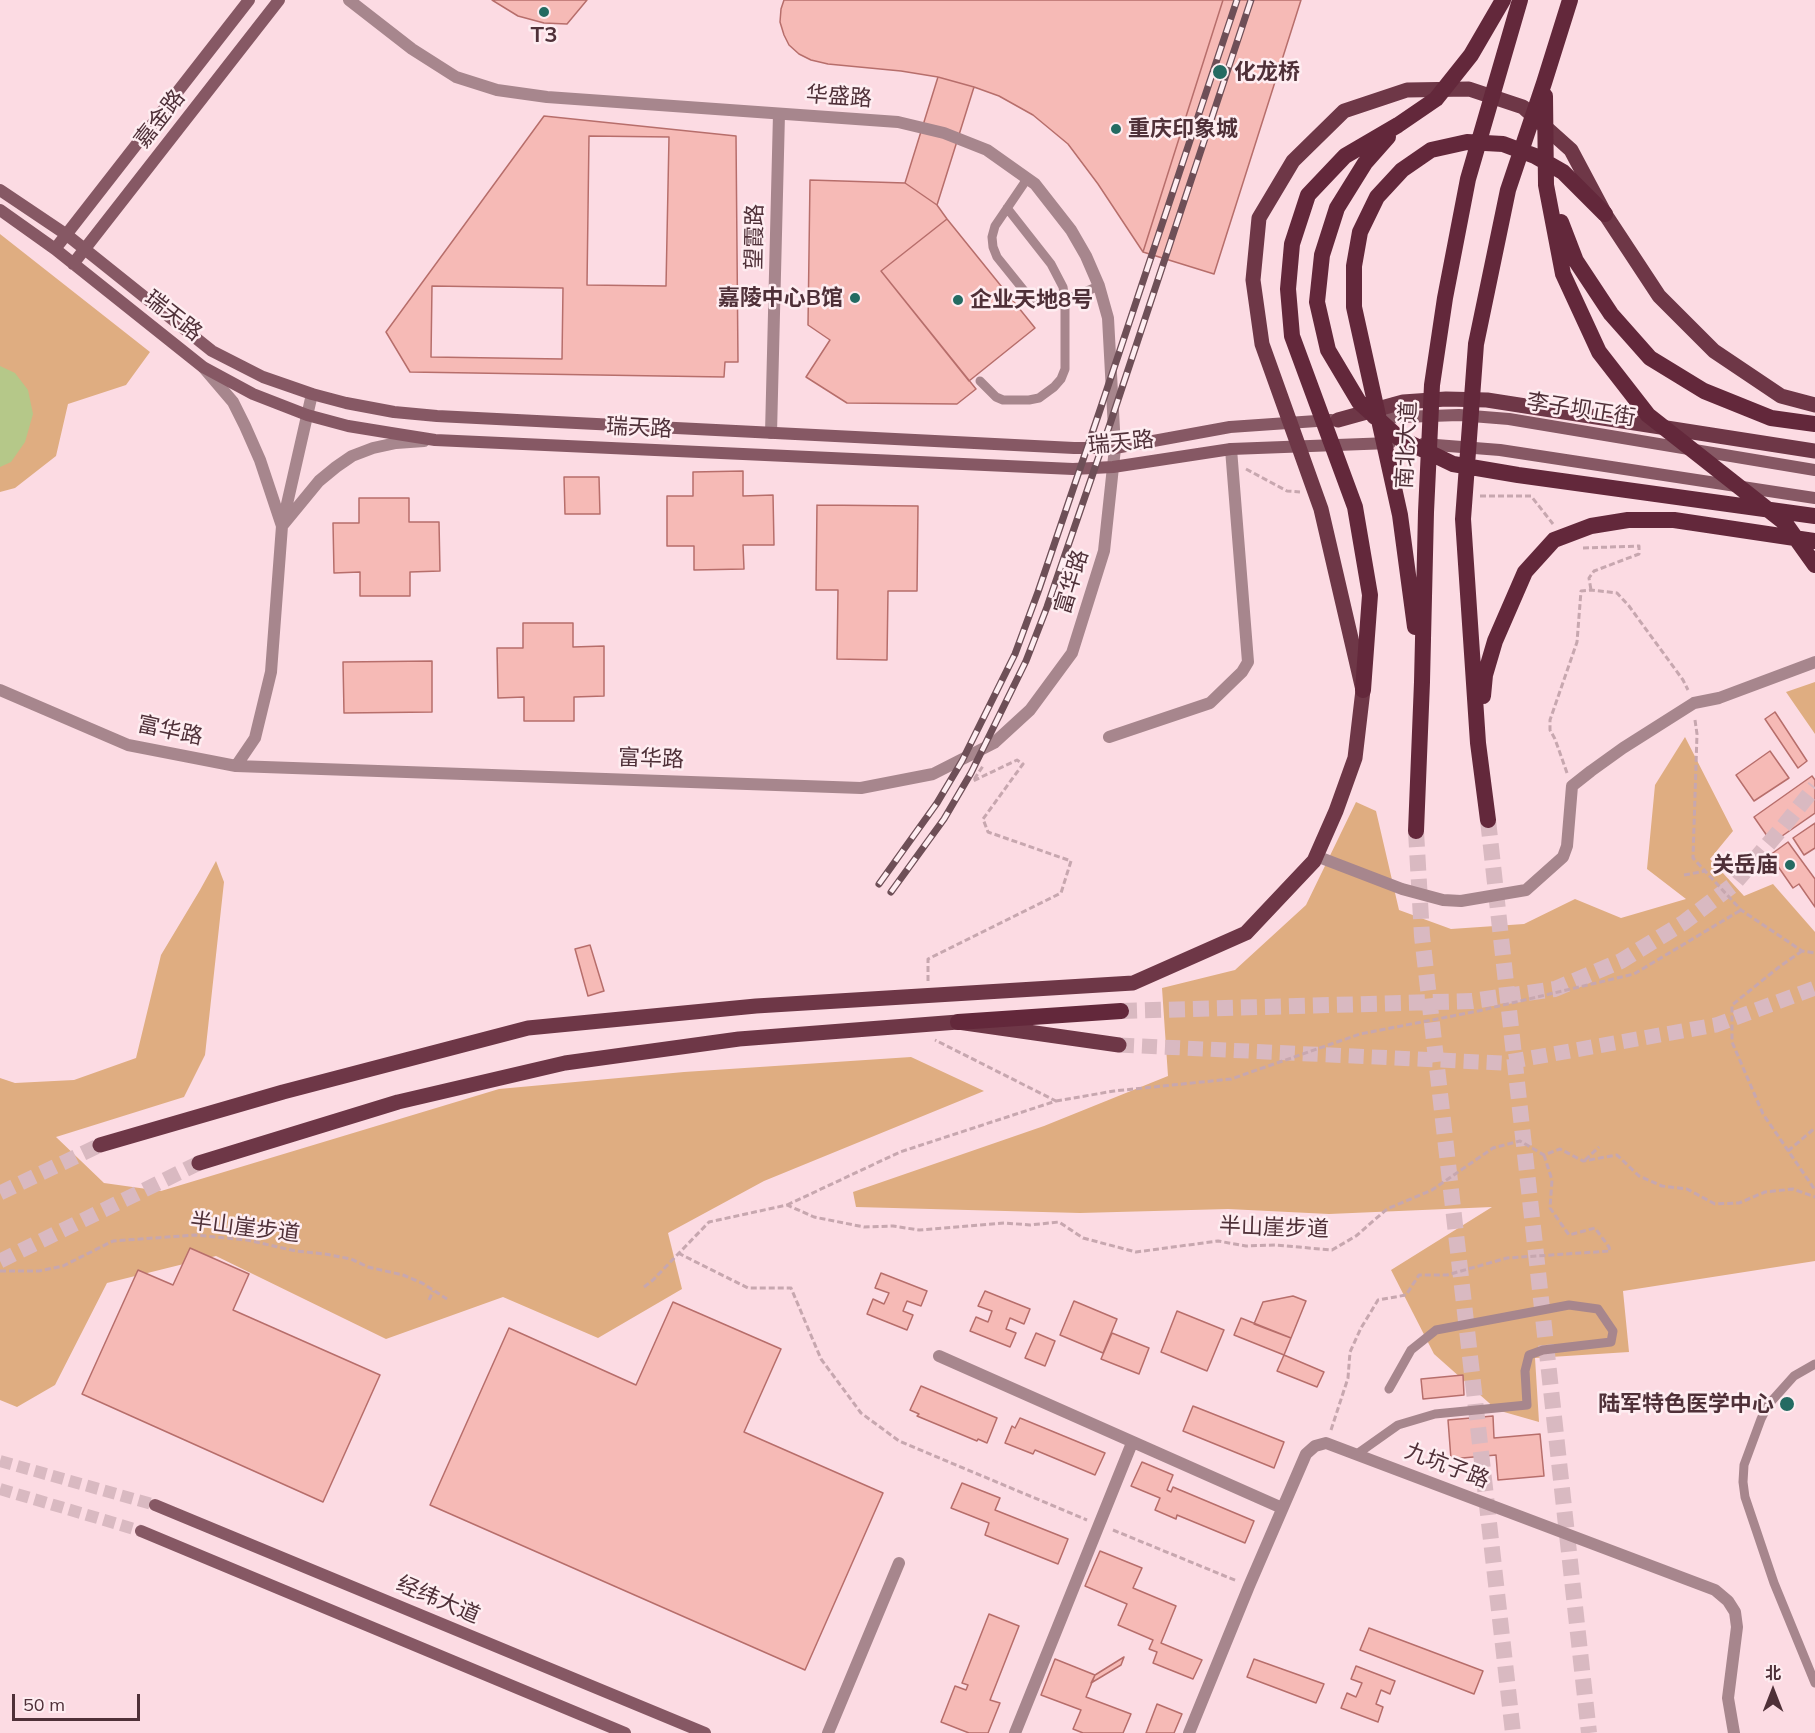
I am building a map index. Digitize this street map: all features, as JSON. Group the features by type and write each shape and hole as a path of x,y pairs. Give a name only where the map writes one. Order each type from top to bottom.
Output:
{"highway":[{"path":"1363,690 1370,595 1356,507 1292,336 1288,289 1292,244 1308,195 1345,156 1398,125 1436,99 1471,55 1503,0"},
{"name":"南北大道","path":"1416,831 1432,385 1445,298 1468,179 1520,0"},
{"path":"1488,820 1478,743 1463,519 1476,345 1508,190 1570,0"},
{"path":"1544,83 1546,185 1563,274 1599,352 1648,416 1785,523 1815,565"},
{"path":"1398,125 1365,163 1337,208 1322,255 1317,302 1328,350 1359,402 1399,438 1453,464 1815,516"},
{"path":"1422,682 1400,515 1354,307 1354,266 1360,232 1377,197 1402,170 1431,150 1467,142 1503,144 1535,156 1563,172 1605,214"},
{"path":"1546,185 1576,261 1611,314 1650,358 1704,391 1772,418 1815,424"},
{"path":"1478,743 1485,675 1495,641 1525,572 1554,540 1591,526 1628,520 1674,520 1815,541"},
{"path":"958,1022 1121,1011"}],"main road":[{"name":"嘉金路","path":"55,249 249,0"},
{"name":"嘉金路","path":"73,264 279,0"},
{"path":"100,1145 283,1092 528,1028 756,1006 1133,983 1246,933 1314,861 1336,811 1355,758 1363,690 1321,509 1262,344 1253,280 1259,218 1293,161 1344,111 1407,90 1469,89 1523,107 1570,150 1605,214 1659,296 1714,351 1781,396 1815,405"},
{"name":"瑞天路","path":"0,190 67,235 212,351 263,377 346,403 437,416 1074,448 1115,448 1230,427 1338,420"},
{"name":"瑞天路","path":"0,210 55,249 203,367 253,394 307,415 348,426 435,440 1073,469 1113,467 1231,449 1400,442 1500,450 1815,498"},
{"path":"1338,420 1403,402 1446,399 1487,400 1815,451"},
{"name":"李子坝正街","path":"1338,420 1459,415 1509,419 1815,470"},
{"path":"200,1163 398,1102 565,1063 739,1040 958,1022 1119,1045"},
{"name":"经纬大道","path":"155,1505 705,1733"},
{"path":"141,1531 625,1733"}],"street":[{"name":"华盛路","path":"349,0 412,49 456,77 497,90 547,97 898,122 944,133 987,150 1035,184 1071,230 1099,286 1108,318 1115,448 1113,467"},
{"name":"望霞路","path":"771,433 779,114"},
{"path":"203,367 233,402 245,426 260,460 282,526"},
{"path":"236,766 255,738 271,672 282,526 312,394"},
{"path":"282,526 319,481 352,456 396,443 435,440"},
{"path":"1109,737 1210,704 1242,672 1248,662 1231,449"},
{"name":"富华路","path":"0,690 128,745 236,766 861,788 933,774 994,743 1030,710 1072,653 1104,551 1113,467"},
{"path":"1316,856 1402,889 1443,900 1461,901 1526,890 1566,852 1572,786 1623,748 1694,703 1719,698 1815,662"},
{"path":"939,1356 1282,1508"},
{"path":"1015,1733 1132,1443"},
{"path":"1189,1733 1306,1454 1315,1446 1326,1443"},
{"name":"九坑子路","path":"1326,1443 1715,1590 1728,1601 1735,1612 1737,1627 1728,1698 1734,1733"},
{"path":"828,1733 898,1563"}],"lane":[{"path":"1027,179 995,226 992,237 997,257 1030,298 1040,302 1065,300 1099,286"},
{"path":"980,381 996,397 1003,400 1029,400 1039,398 1054,387 1061,379 1065,369 1063,286 1051,264 1007,208"},
{"path":"1357,1454 1398,1425 1435,1414 1527,1405 1525,1371 1528,1355 1543,1350 1611,1342 1613,1331 1598,1309 1569,1305 1436,1330 1411,1350 1389,1389"},
{"path":"1815,1364 1794,1376 1768,1405 1744,1465 1743,1482 1747,1504 1774,1582 1815,1683"}],"path":[{"path":"1583,548 1639,546 1639,554 1594,571 1589,578 1591,590"},
{"path":"1572,786 1550,730 1550,720 1577,642 1581,591 1617,593 1683,680"},
{"path":"1694,703 1697,734 1694,858 1741,910 1802,951 1815,952"},
{"path":"928,959 1061,893 1071,861 988,832 983,819 1023,764 1017,760 973,781 990,754 994,743"},
{"path":"1684,875 1706,871"},
{"path":"644,1287 709,1222 787,1205 900,1152 1056,1101 1114,1091 1231,1079 1360,1034 1478,1011 1634,974 1741,910"},
{"path":"1802,951 1732,1005 1732,1042 1763,1114 1815,1190"},
{"path":"926,1035 1056,1101"},
{"path":"1788,1151 1815,1128"},
{"name":"半山崖步道","path":"787,1205 814,1217 864,1227 893,1226 919,1230 1005,1223 1030,1225 1059,1222 1083,1238 1136,1252 1218,1241 1246,1246 1275,1245 1332,1250 1356,1236 1386,1209 1432,1190 1492,1148 1520,1141 1544,1155 1560,1149 1583,1161"},
{"path":"1583,1161 1599,1147"},
{"path":"1326,1443 1348,1378 1350,1352 1378,1300 1406,1295 1419,1275 1447,1275 1507,1258 1610,1251 1595,1228 1569,1235 1550,1208 1552,1180 1544,1155"},
{"path":"1583,1161 1617,1155 1639,1176 1662,1186 1687,1189 1715,1204 1739,1203 1765,1192 1792,1189 1815,1197"},
{"name":"半山崖步道","path":"0,1271 39,1271 63,1266 112,1241 195,1235 247,1240 296,1251 351,1259 368,1267 403,1275 447,1299"},
{"path":"678,1253 748,1288 792,1288 821,1359 861,1413 899,1441 1249,1586"},
{"path":"429,1300 433,1291"}],"shaded area":[{"path":"0,234 150,352 126,385 68,404 56,456 15,488 0,492"},
{"path":"0,366 15,373 28,390 33,414 25,442 11,462 0,467"},
{"path":"1815,682 1815,734 1786,692"},
{"path":"1685,737 1733,831 1710,859 1744,896 1773,884 1815,932 1815,1261 1623,1291 1629,1352 1535,1358 1539,1422 1497,1410 1434,1354 1391,1270 1492,1207 1329,1214 1228,1209 1080,1213 856,1207 853,1192 1044,1126 1168,1076 1162,988 1235,970 1306,905 1356,802 1376,811 1399,910 1451,929 1524,924 1575,899 1621,918 1686,899 1647,869 1655,785"},
{"path":"216,861 224,882 205,1055 184,1097 56,1137 104,1183 161,1191 499,1089 684,1072 911,1057 984,1091 764,1181 668,1233 682,1289 598,1338 503,1297 386,1339 216,1256 107,1283 55,1385 17,1407 0,1400 0,1078 15,1083 74,1080 136,1058 161,955"}],"building":[{"name":"T3","path":"492,0 587,0 567,24 544,23 518,16"},
{"name":"重庆印象城","path":"784,0 1223,0 1143,252 1098,184 1068,144 1033,115 999,96 938,77 811,60 799,54 789,45 784,35 780,22"},
{"name":"化龙桥","path":"1223,0 1301,0 1214,274 1143,252"},
{"path":"938,77 974,87 937,205 905,183"},
{"path":"544,116 736,136 738,362 725,362 724,377 410,372 386,332"},
{"path":"589,136 669,137 666,286 587,285"},
{"name":"嘉陵中心B馆","path":"810,180 905,183 937,205 947,219 881,271 976,389 957,404 847,403 806,377 830,340 808,325"},
{"name":"企业天地8号","path":"947,219 1035,328 969,381 881,271"},
{"path":"432,286 563,288 562,359 431,357"},
{"path":"743,471 743,496 773,495 774,545 743,545 744,569 694,570 694,546 667,546 667,496 693,496 693,472"},
{"path":"564,477 599,477 600,514 565,514"},
{"path":"359,498 409,498 409,522 439,522 440,571 410,572 410,596 360,596 360,572 334,573 333,523 359,523"},
{"path":"817,505 918,506 917,591 888,591 887,660 837,659 838,590 816,590"},
{"path":"523,623 573,623 573,647 604,646 604,696 574,697 574,721 524,721 524,697 498,698 497,648 523,648"},
{"path":"432,661 432,712 344,713 343,662"},
{"path":"1775,712 1807,761 1798,768 1765,719"},
{"path":"1770,751 1789,778 1754,801 1736,775"},
{"path":"1812,776 1815,780 1815,813 1772,843 1754,817"},
{"name":"关岳庙","path":"1815,823 1815,848 1804,855 1793,838"},
{"name":"关岳庙","path":"1788,842 1815,879 1815,907 1799,884 1793,888 1770,855"},
{"path":"590,945 604,991 588,996 575,949"},
{"path":"190,1248 249,1274 233,1310 380,1375 323,1502 82,1394 138,1270 173,1285"},
{"path":"881,1273 927,1291 921,1306 907,1301 903,1311 913,1315 907,1330 867,1314 873,1299 884,1304 889,1293 875,1288"},
{"path":"985,1291 1030,1309 1024,1324 1010,1318 1006,1329 1016,1333 1010,1347 970,1331 976,1317 988,1322 992,1311 978,1306"},
{"path":"1293,1296 1306,1301 1291,1338 1254,1324 1263,1302"},
{"path":"1074,1301 1117,1319 1103,1353 1060,1335"},
{"path":"673,1302 781,1349 744,1432 883,1493 805,1670 430,1505 509,1328 636,1385"},
{"path":"1177,1311 1224,1330 1207,1371 1161,1352"},
{"path":"1241,1318 1291,1338 1284,1355 1234,1335"},
{"path":"1036,1333 1055,1341 1045,1366 1025,1358"},
{"path":"1112,1333 1149,1348 1139,1374 1101,1359"},
{"path":"1284,1355 1324,1372 1317,1387 1277,1371"},
{"path":"1463,1375 1464,1395 1423,1399 1421,1379"},
{"path":"921,1386 997,1418 987,1443 917,1416 919,1414 910,1410"},
{"path":"1193,1406 1284,1442 1274,1468 1183,1431"},
{"path":"1493,1416 1494,1438 1540,1434 1544,1476 1498,1480 1496,1455 1451,1459 1448,1420"},
{"path":"1020,1418 1105,1453 1095,1475 1035,1450 1033,1454 1005,1443 1012,1426 1015,1428"},
{"path":"1142,1462 1173,1475 1167,1490 1171,1492 1173,1487 1254,1521 1245,1543 1177,1515 1176,1519 1155,1510 1160,1498 1131,1486"},
{"path":"962,1483 1000,1498 995,1510 1068,1539 1058,1564 985,1535 989,1523 951,1508"},
{"path":"1100,1551 1142,1568 1133,1588 1176,1606 1161,1643 1202,1660 1193,1679 1153,1663 1157,1652 1149,1649 1153,1640 1118,1625 1127,1604 1085,1586"},
{"path":"989,1614 1019,1626 990,1700 1000,1703 988,1733 969,1733 941,1722 955,1686 966,1690 968,1685 962,1683"},
{"path":"1369,1628 1483,1671 1474,1694 1360,1650"},
{"path":"1124,1657 1121,1665 1091,1683 1095,1675"},
{"path":"1055,1659 1095,1675 1086,1697 1131,1714 1123,1733 1083,1733 1073,1729 1081,1710 1041,1695"},
{"path":"1254,1659 1324,1684 1316,1703 1247,1677"},
{"path":"1356,1666 1395,1681 1390,1694 1381,1690 1376,1704 1383,1707 1378,1722 1341,1708 1347,1693 1356,1697 1362,1683 1351,1679"},
{"path":"1157,1704 1182,1714 1174,1733 1146,1733"}],"tunnel":[{"path":"1121,1011 1472,1001 1555,989 1621,961 1683,923 1733,885 1815,787"},
{"path":"1488,820 1589,1733"},
{"path":"1416,831 1422,936 1513,1733"},
{"path":"1119,1045 1502,1063 1716,1025 1815,988"},
{"path":"0,1193 100,1145"},
{"path":"0,1261 199,1163"},
{"path":"0,1461 155,1505"},
{"path":"0,1489 141,1531"}],"railway":[{"path":"879,884 937,803 962,761 1015,654 1100,410 1237,0"},
{"path":"891,892 944,819 971,773 1026,661 1110,424 1251,0"}],"place":[{"name":"T3","path":"544,12"},
{"name":"化龙桥","path":"1220,72"},
{"name":"重庆印象城","path":"1116,129"},
{"name":"嘉陵中心B馆","path":"855,298"},
{"name":"企业天地8号","path":"958,300"},
{"name":"关岳庙","path":"1790,865"},
{"name":"陆军特色医学中心","path":"1787,1404"}]}
